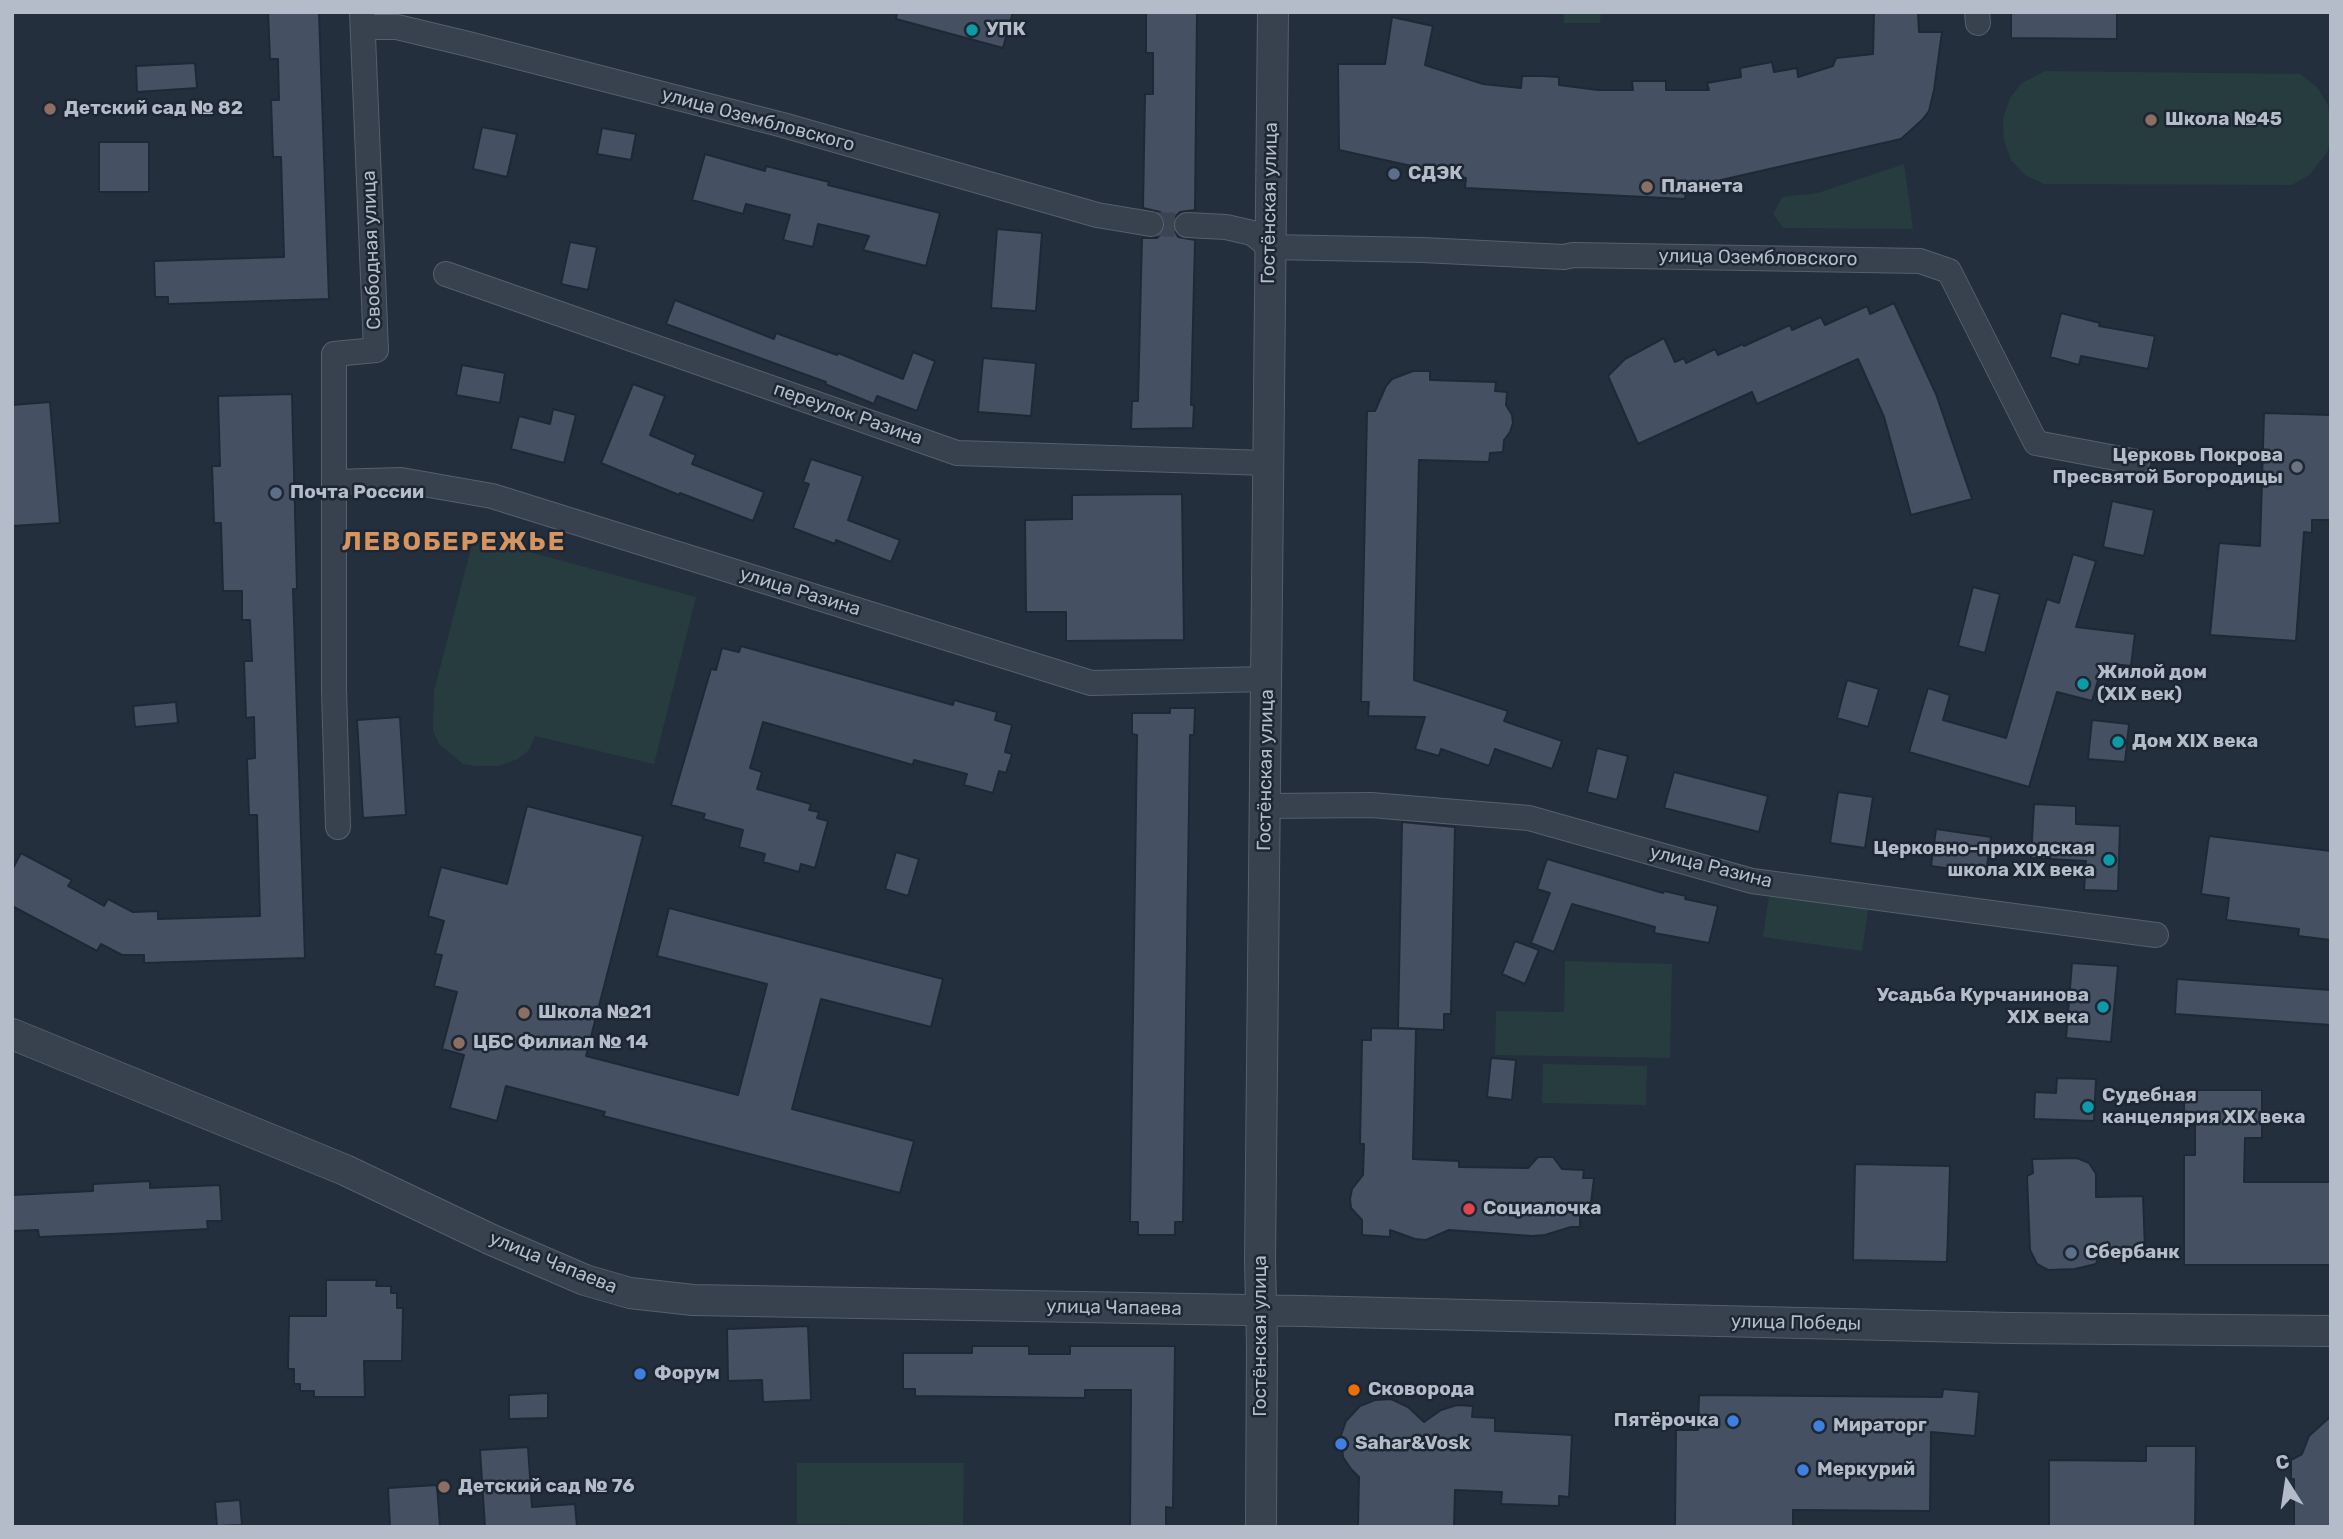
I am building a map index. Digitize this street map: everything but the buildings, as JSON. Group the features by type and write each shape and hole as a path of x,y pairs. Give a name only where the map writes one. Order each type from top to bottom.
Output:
{"street":[{"name":"Гостёнская улица","path":"1261,1527 1266,463 1273,12"},
{"name":"улица Озембловского","path":"363,20 468,44 783,125 1097,215 1151,224"},
{"name":"Свободная улица","path":"338,827 334,689 334,354 376,350 363,20"},
{"path":"1188,225 1226,227 1252,233 1270,247"},
{"name":"улица Озембловского","path":"1270,247 1423,250 1564,257 1573,255 1920,261 1949,271 2036,443 2137,462"},
{"name":"переулок Разина","path":"446,274 957,453 1266,463"},
{"name":"улица Разина","path":"334,482 401,480 492,496 1091,683 1267,680"},
{"name":"улица Разина","path":"1266,806 1371,805 1529,818 1752,881 2157,935"},
{"name":"улица Чапаева","path":"12,1034 345,1170 492,1240 585,1280 630,1293 693,1300 1261,1311"},
{"name":"улица Победы","path":"1261,1311 2010,1328 2331,1331"}],"green space":[{"path":"1564,12 1601,12 1600,23 1564,23"},
{"path":"2045,71 2300,74 2317,87 2328,105 2331,136 2327,153 2309,175 2292,185 2044,184 2025,175 2011,160 2004,141 2003,118 2010,98 2022,83"},
{"path":"1904,164 1913,229 1783,228 1773,214 1782,197 1818,193"},
{"path":"474,537 696,597 654,764 535,736 529,750 518,759 498,766 476,766 463,764 439,744 433,730 434,691"},
{"path":"1770,889 1869,903 1862,951 1763,937"},
{"path":"1565,961 1672,964 1670,1058 1495,1055 1496,1011 1564,1012"},
{"path":"1543,1064 1647,1066 1646,1105 1542,1103"},
{"path":"797,1463 964,1463 963,1525 797,1524"}],"tunnel":[{"path":"1151,224 1187,225"}],"place":[{"name":"УПК","path":"972,30"},
{"name":"Детский сад № 82","path":"50,109"},
{"name":"Школа №45","path":"2151,120"},
{"name":"СДЭК","path":"1394,174"},
{"name":"Планета","path":"1647,187"},
{"name":"Церковь Покрова Пресвятой Богородицы","path":"2297,467"},
{"name":"Почта России","path":"276,493"},
{"name":"Жилой дом (XIX век)","path":"2083,684"},
{"name":"Дом XIX века","path":"2118,742"},
{"name":"Церковно-приходская школа XIX века","path":"2109,860"},
{"name":"Усадьба Курчанинова XIX века","path":"2103,1007"},
{"name":"Школа №21","path":"524,1013"},
{"name":"ЦБС Филиал № 14","path":"459,1043"},
{"name":"Судебная канцелярия XIX века","path":"2088,1107"},
{"name":"Социалочка","path":"1469,1209"},
{"name":"Сбербанк","path":"2071,1253"},
{"name":"Форум","path":"640,1374"},
{"name":"Сковорода","path":"1354,1390"},
{"name":"Пятёрочка","path":"1733,1421"},
{"name":"Мираторг","path":"1819,1426"},
{"name":"Sahar&Vosk","path":"1341,1444"},
{"name":"Меркурий","path":"1803,1470"},
{"name":"Детский сад № 76","path":"444,1487"}],"district":[{"name":"ЛЕВОБЕРЕЖЬЕ","path":"454,542"}]}
